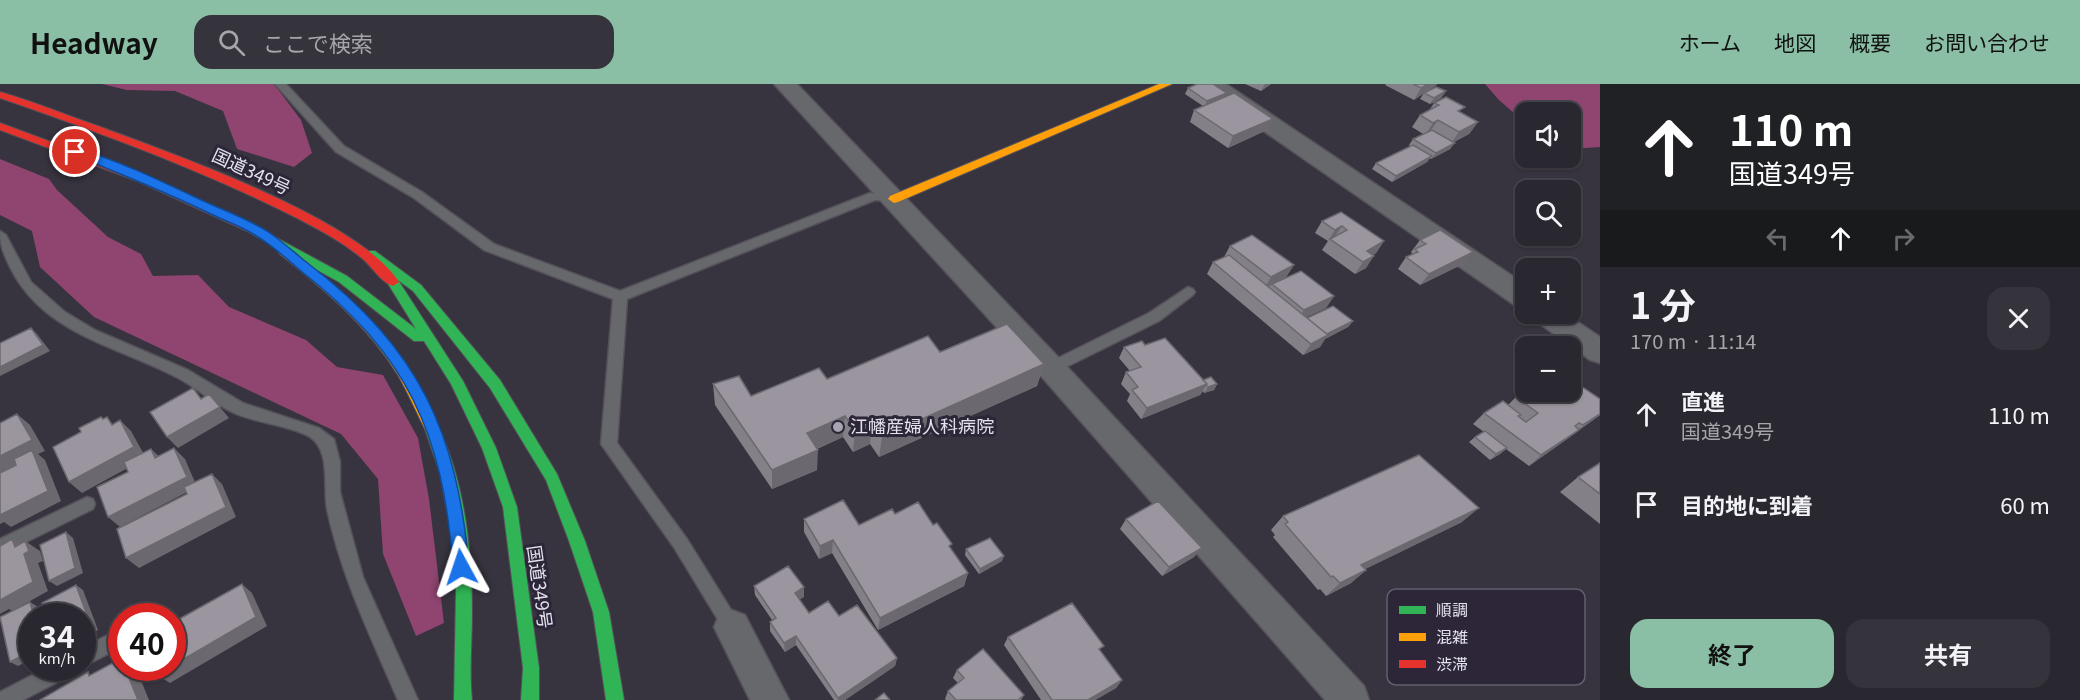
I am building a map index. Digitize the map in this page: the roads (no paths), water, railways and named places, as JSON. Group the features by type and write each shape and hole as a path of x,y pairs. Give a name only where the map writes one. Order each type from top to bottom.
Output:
{"main road":[{"path":"894,199 1167,84"},
{"name":"国道349号","path":"0,95 88,125 200,168 292,211 343,239 386,273 407,301 456,381 489,448 510,507 531,668 530,700"},
{"name":"国道349号","path":"0,126 56,144 168,189 262,233 314,261 358,290 437,352"},
{"path":"262,233 342,296 370,325 403,366 428,413 446,466 458,530 464,604 462,700"},
{"path":"343,239 376,256 417,288 495,384 552,478 578,541 601,612 615,700"}],"street":[{"path":"785,84 1052,368 1350,700"},
{"path":"1211,84 1515,291"},
{"path":"1560,324 1600,352"},
{"path":"732,627 770,700"}],"lane":[{"path":"280,84 340,149 418,195 489,247 620,296 874,196 894,199"},
{"path":"0,235 26,285 60,316 90,334 183,374 238,408 314,432 327,444 332,462 332,492 354,577 408,700"},
{"path":"1052,368 1154,317 1188,292"},
{"path":"620,296 609,444 681,544 732,627"},
{"path":"0,547 87,504"},
{"path":"4,700 40,681"}],"place":[{"name":"江幡産婦人科病院","path":"838,427"}]}
